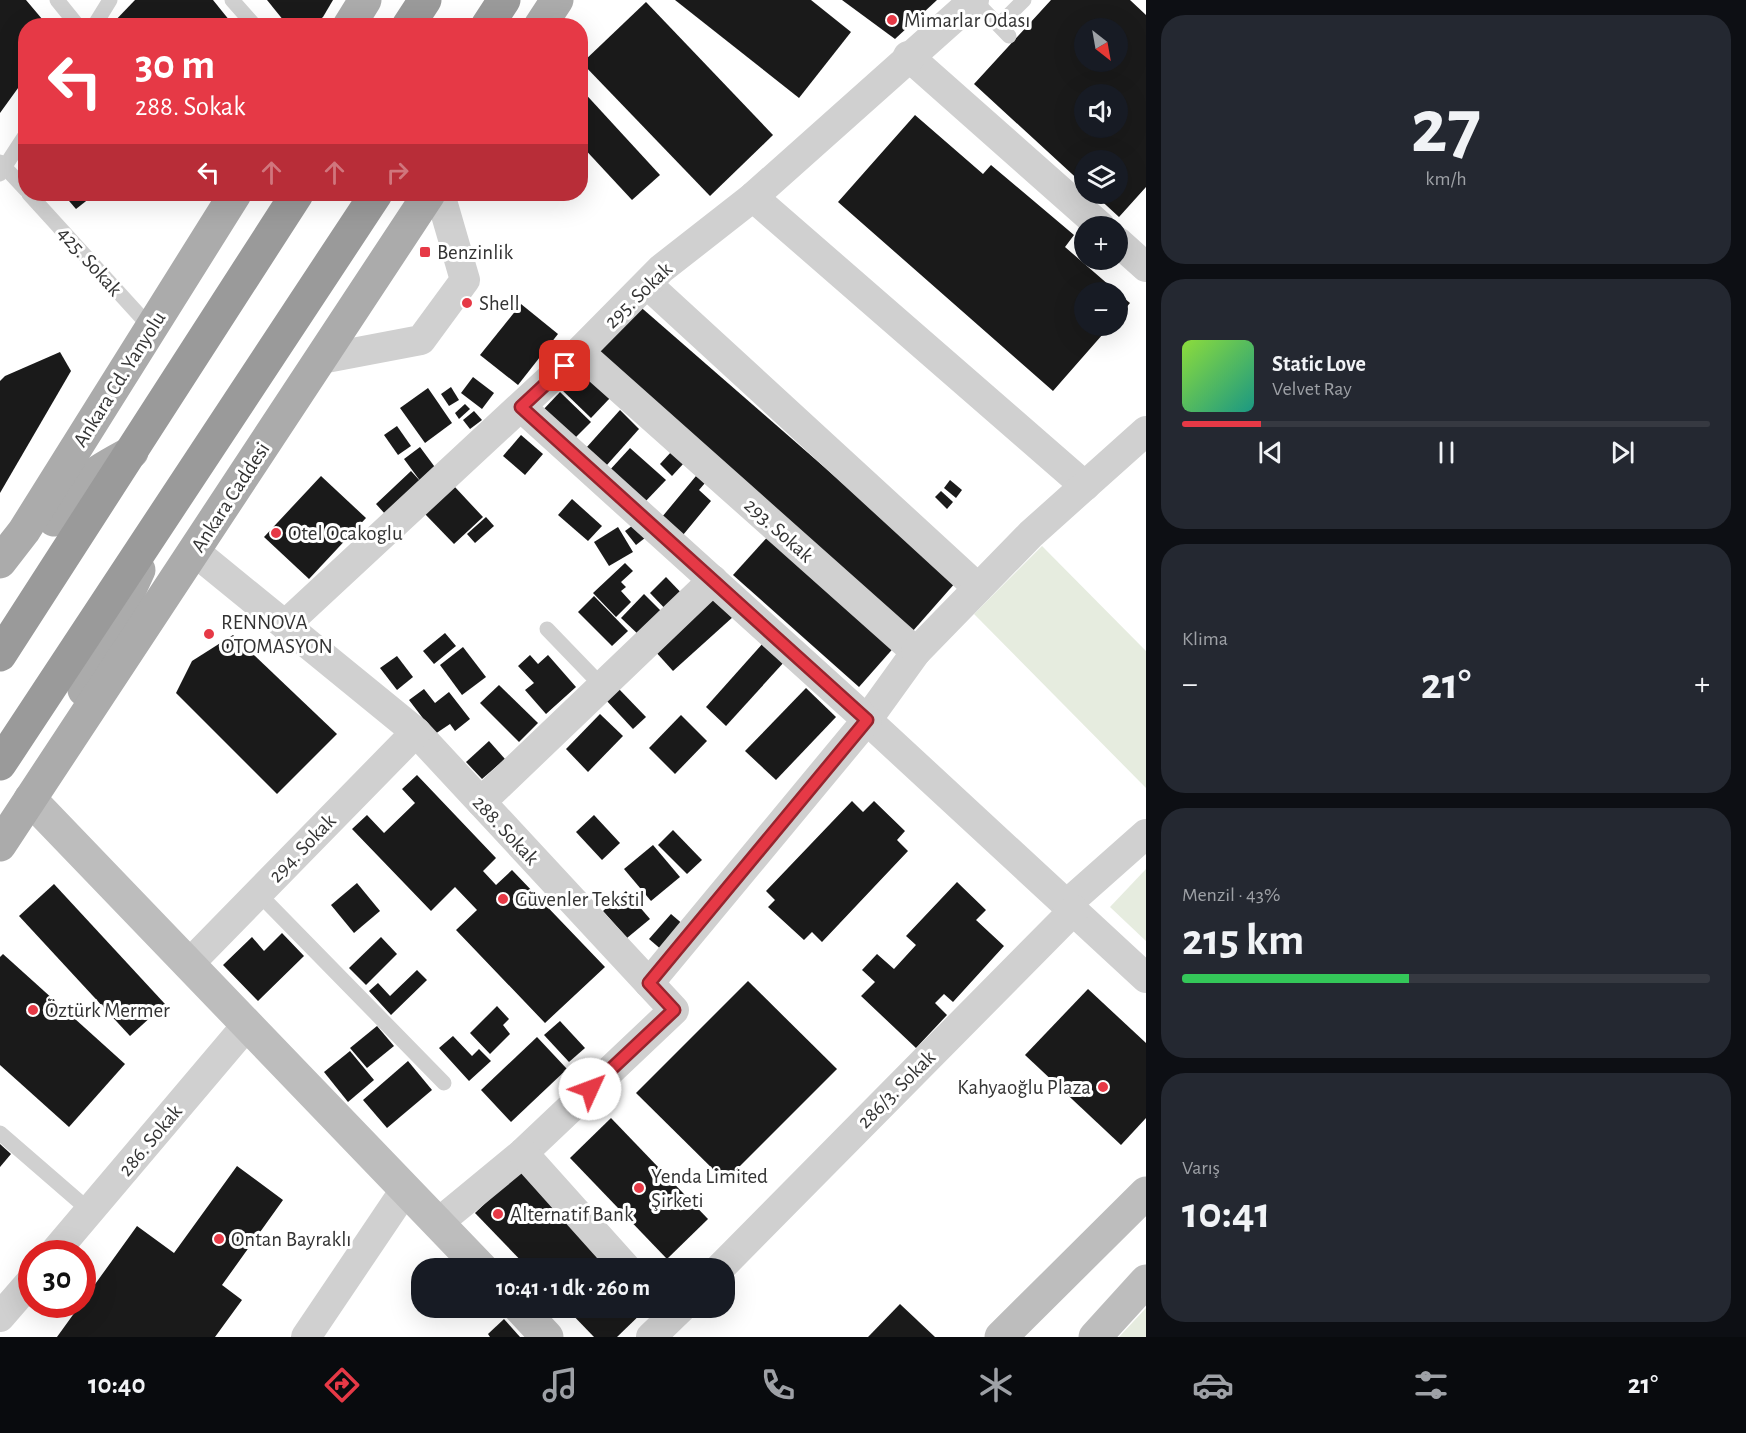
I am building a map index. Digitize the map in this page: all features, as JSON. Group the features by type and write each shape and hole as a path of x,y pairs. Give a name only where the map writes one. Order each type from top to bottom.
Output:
{"highway":[{"path":"413,18 425,0"},
{"path":"492,18 504,0"},
{"path":"0,655 293,201"},
{"name":"Ankara Caddesi","path":"0,764 371,201"}],"main road":[{"path":"354,18 365,0"},
{"path":"545,18 557,0"},
{"name":"Ankara Cd. Yanyolu","path":"0,562 24,531 151,328 226,201"},
{"name":"Ankara Caddesi","path":"30,799 424,201"},
{"path":"0,577 17,565 45,534 75,488 95,471 132,452"},
{"path":"0,844 30,799 85,689 163,518"},
{"path":"30,799 471,1258"},
{"path":"1001,1337 1146,1192"},
{"path":"1095,1337 1146,1281"},
{"path":"529,1318 547,1337"}],"street":[{"name":"295. Sokak","path":"285,625 521,407 661,269 753,197 908,56 974,0"},
{"path":"908,56 1089,216"},
{"path":"753,197 1085,486"},
{"path":"321,359 421,340 465,280 442,201"},
{"path":"1128,251 1146,267"},
{"path":"647,284 978,588"},
{"name":"293. Sokak","path":"579,352 916,652"},
{"path":"521,407 867,720 1146,978"},
{"path":"649,983 867,720 916,652 1031,534 1146,431"},
{"name":"288. Sokak","path":"194,551 416,732 674,1010 524,1153 438,1223"},
{"path":"480,802 713,580"},
{"name":"294. Sokak","path":"188,965 416,732"},
{"name":"286/3. Sokak","path":"730,1258 1070,907 1146,834"},
{"name":"286. Sokak","path":"65,1240 246,1026"},
{"path":"524,1153 617,1258"},
{"path":"306,1337 405,1191"},
{"path":"0,1317 18,1296"}],"lane":[{"path":"57,0 72,18"},
{"path":"99,18 111,0"},
{"path":"232,0 248,18"},
{"path":"974,0 1004,30 1024,0"},
{"path":"18,145 2,168 18,183"},
{"name":"425. Sokak","path":"35,201 151,328"},
{"path":"547,629 602,686"},
{"path":"258,893 444,1083"},
{"path":"0,1133 90,1211"}],"shaded area":[{"path":"1042,546 1146,651 1146,788 974,614"},
{"path":"1146,869 1146,941 1110,907"},
{"path":"1146,1308 1146,1337 1119,1337"}],"building":[{"path":"0,0 26,0 41,18 18,18 18,88 0,113"},
{"path":"135,0 213,0 228,18 118,18"},
{"path":"267,0 333,0 322,18 282,18"},
{"path":"675,0 811,0 851,32 799,98"},
{"name":"Mimarlar Odası","path":"842,0 937,0 895,39"},
{"path":"1051,0 1130,0 1146,15 1146,187 1120,216 1105,204 1128,204 1128,150 1074,150 1074,176 974,84"},
{"path":"646,2 773,135 710,196 588,69 588,57"},
{"path":"588,97 660,175 632,200 588,153"},
{"path":"915,115 983,174 991,165 1074,235 1065,247 1074,255 1074,270 1092,270 1105,282 1074,282 1074,336 1101,336 1053,391 838,202"},
{"path":"69,201 86,201 76,209"},
{"path":"636,303 956,582 912,632 593,352"},
{"path":"521,304 558,334 518,385 480,355"},
{"path":"60,352 71,371 0,493 0,381 5,376"},
{"path":"582,370 610,398 591,418 562,390"},
{"path":"473,377 494,393 482,409 461,393"},
{"path":"451,387 459,400 449,406 441,394"},
{"path":"428,388 452,423 425,443 400,408"},
{"path":"560,392 591,422 573,440 542,411"},
{"path":"465,404 470,409 459,419 455,413"},
{"path":"620,410 639,429 606,466 586,448"},
{"path":"474,411 482,420 470,429 463,420"},
{"path":"397,426 411,446 398,455 384,435"},
{"path":"521,435 543,454 525,475 503,456"},
{"path":"420,447 437,470 386,515 376,504 411,471 421,482 404,459"},
{"path":"630,448 666,480 643,504 608,472"},
{"path":"672,451 684,463 672,476 660,464"},
{"path":"321,476 366,518 309,579 264,537"},
{"path":"696,476 705,483 699,490 711,501 683,535 662,517"},
{"path":"950,480 962,490 956,498 944,488"},
{"path":"454,486 483,517 454,544 425,514"},
{"path":"941,491 953,502 947,509 935,497"},
{"path":"572,499 602,526 588,541 558,515"},
{"path":"486,517 494,526 475,543 467,534"},
{"path":"640,520 650,534 636,545 625,531"},
{"path":"618,527 633,552 609,566 594,542"},
{"path":"771,533 897,644 859,687 733,575"},
{"path":"625,563 633,571 621,582 626,587 621,591 631,602 616,617 593,593"},
{"path":"666,577 688,600 672,616 650,593"},
{"path":"644,594 664,614 641,637 621,618"},
{"path":"714,595 734,616 673,671 654,650"},
{"path":"594,596 628,631 612,646 578,612"},
{"path":"445,633 456,646 434,664 423,651"},
{"path":"233,635 337,734 277,794 176,693 192,661"},
{"path":"764,642 785,661 726,726 706,707"},
{"path":"463,647 486,677 462,695 440,665"},
{"path":"530,655 538,664 548,655 576,687 546,714 525,690 534,683 518,666"},
{"path":"397,656 413,677 397,690 380,668"},
{"path":"499,685 538,723 519,742 480,703"},
{"path":"617,687 646,717 633,729 605,699"},
{"path":"806,688 836,717 776,780 745,751"},
{"path":"424,689 435,703 449,692 470,719 455,731 450,724 435,734 409,700"},
{"path":"600,714 623,736 588,772 566,749"},
{"path":"681,715 707,741 675,774 649,748"},
{"path":"489,741 505,759 482,779 466,762"},
{"name":"Güvenler Tekstil","path":"417,775 496,858 483,871 496,885 512,870 605,967 545,1023 456,930 477,910 455,887 431,911 352,829 367,815 384,833 415,803 402,789"},
{"path":"852,801 863,812 874,801 905,831 897,840 908,851 822,942 812,932 804,940 768,907 775,900 766,891"},
{"path":"594,815 620,843 602,860 576,832"},
{"path":"673,830 702,860 687,874 658,845"},
{"path":"653,845 680,877 651,901 624,869"},
{"path":"957,882 986,910 976,920 1004,946 953,1002 944,994 935,1003 947,1015 916,1048 861,996 875,982 862,970 877,954 894,969 916,945 906,936"},
{"path":"357,883 380,911 354,933 331,905"},
{"path":"54,884 165,1004 130,1036 19,916"},
{"path":"626,891 650,919 627,938 603,911"},
{"path":"671,914 685,926 663,951 649,939"},
{"path":"282,933 304,956 258,1001 223,965 252,937 264,951"},
{"path":"381,937 397,954 366,985 349,968"},
{"name":"Öztürk Mermer","path":"3,954 125,1064 69,1127 0,1065 0,957"},
{"path":"417,970 427,980 391,1015 369,991 378,983 390,996"},
{"path":"748,981 837,1069 725,1181 636,1093"},
{"name":"Kahyaoğlu Plaza","path":"1088,989 1146,1043 1146,1118 1121,1145 1025,1055"},
{"path":"497,1006 509,1019 503,1025 510,1034 490,1054 470,1033"},
{"path":"560,1021 585,1048 569,1062 544,1035"},
{"path":"377,1026 394,1046 367,1068 350,1048"},
{"path":"453,1036 472,1056 479,1049 491,1061 469,1081 439,1048"},
{"path":"537,1037 567,1069 511,1122 481,1090"},
{"path":"350,1051 374,1080 348,1102 324,1072"},
{"path":"408,1061 432,1090 387,1128 363,1100"},
{"name":"Yenda Limited Şirketi","path":"611,1118 708,1219 666,1258 570,1158"},
{"path":"0,1144 11,1154 0,1167"},
{"name":"Ontan Bayraklı","path":"237,1166 283,1200 222,1285 242,1300 215,1337 57,1337 71,1318 96,1318 96,1283 137,1226 174,1253"},
{"path":"520,1170 604,1258 518,1258 475,1213"},
{"path":"900,1304 935,1337 868,1337"},
{"path":"576,1318 637,1318 617,1337 594,1337"},
{"path":"504,1319 520,1337 490,1337 488,1334"}],"place":[{"name":"Mimarlar Odası","path":"892,20"},
{"name":"Benzinlik","path":"425,252"},
{"name":"Shell","path":"467,303"},
{"name":"Otel Ocakoglu","path":"276,533"},
{"name":"RENNOVA OTOMASYON","path":"209,634"},
{"name":"Güvenler Tekstil","path":"503,899"},
{"name":"Öztürk Mermer","path":"33,1010"},
{"name":"Kahyaoğlu Plaza","path":"1103,1087"},
{"name":"Yenda Limited Şirketi","path":"639,1188"},
{"name":"Alternatif Bank","path":"498,1214"},
{"name":"Ontan Bayraklı","path":"219,1239"}],"route":[{"path":"565,366 521,407 867,720 649,983 674,1010 590,1089"}]}
